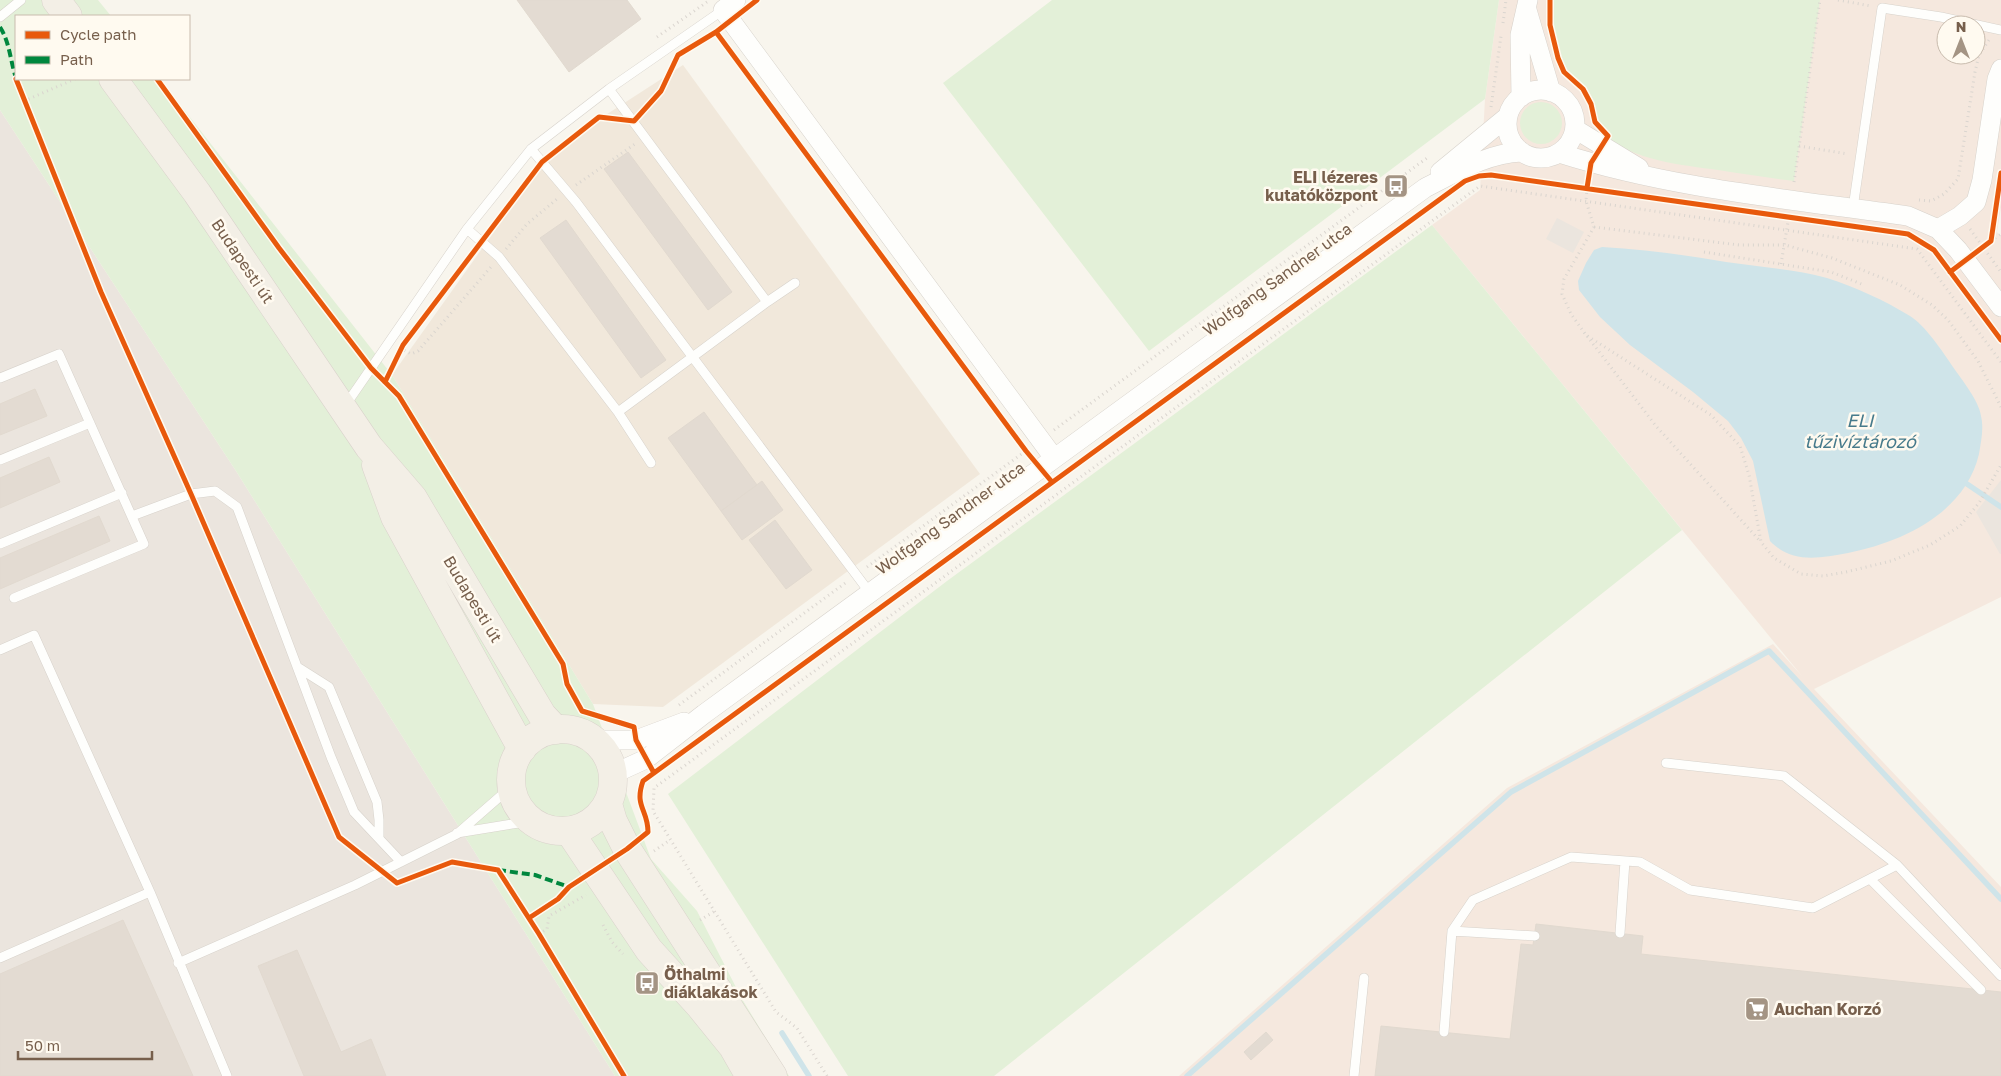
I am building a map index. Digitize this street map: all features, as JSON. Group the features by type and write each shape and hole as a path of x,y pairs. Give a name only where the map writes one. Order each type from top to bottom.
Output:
{"main road":[{"path":"56,0 67,15"},
{"name":"Budapesti út","path":"114,80 197,193 369,447 413,498 542,715 556,730"},
{"name":"Budapesti út","path":"369,447 395,517 522,749"},
{"path":"556,730 576,731 594,740 607,755 613,774 613,790 608,804 592,822 569,831 549,830 531,821 518,806 511,787 513,767 522,749 537,736 556,730"},
{"path":"608,804 613,821 627,849 773,1076"},
{"path":"569,831 649,950 699,1005 733,1047 750,1076"}],"street":[{"path":"1527,4 1551,92"},
{"path":"1520,96 1520,35 1527,4"},
{"path":"729,5 1054,458"},
{"path":"1938,229 1960,216 1976,202 1997,79 2001,68"},
{"path":"1425,188 1499,115 1520,96 1530,92 1541,90 1562,97 1570,106 1574,117 1575,129 1572,138 1559,153 1550,157 1530,157 1514,146 1499,115"},
{"path":"1575,129 1601,147 1660,180"},
{"path":"1425,188 1490,158 1506,153 1522,152"},
{"path":"1559,153 1660,180 1908,216 1938,229 1966,260 2001,307"},
{"name":"Wolfgang Sandner utca","path":"613,774 646,759 870,592 1381,218 1425,188"},
{"name":"Wolfgang Sandner utca","path":"594,740 636,740 704,714"}],"lane":[{"path":"0,17 20,0"},
{"path":"343,408 467,229 532,150 609,89 729,5"},
{"path":"1853,208 1882,8 1941,17 2000,30"},
{"path":"609,89 767,302"},
{"path":"532,150 567,192 870,592"},
{"path":"467,229 499,257 618,412 651,463"},
{"path":"618,412 795,283"},
{"path":"0,378 59,354 144,544 14,598"},
{"path":"0,460 90,423"},
{"path":"132,516 191,494 215,491 237,507 331,757 354,812 401,862"},
{"path":"0,544 122,493"},
{"path":"0,650 34,635 150,892 178,963 227,1076"},
{"path":"299,668 329,687 376,802 379,837"},
{"path":"1666,763 1784,776 1897,865 2001,976"},
{"path":"178,963 355,885 457,834 511,787"},
{"path":"457,834 531,821"},
{"path":"1444,1032 1452,930 1473,900 1571,857 1640,862 1690,890 1814,908 1897,865"},
{"path":"1620,933 1625,861"},
{"path":"1870,879 1981,990"},
{"path":"0,958 150,892"},
{"path":"1452,930 1534,936"},
{"path":"1354,1076 1364,978"}],"path":[{"path":"1781,264 1820,0"},
{"path":"1838,0 1882,8"},
{"path":"1912,199 1931,201 1944,194 1958,179 1979,55 1988,40 2000,30"},
{"path":"1497,62 1499,115"},
{"path":"24,101 73,80"},
{"path":"390,340 411,354 418,351 527,224 567,192 645,137"},
{"path":"1799,146 1860,156"},
{"path":"676,707 1431,156"},
{"path":"1785,180 1798,218"},
{"path":"1779,216 1803,183"},
{"path":"827,1076 797,1028 776,1012 670,840 653,811 654,788 1480,186 1917,249 2001,362"},
{"path":"1578,186 1597,189"},
{"path":"1587,188 1586,201 1594,226 1564,279 1562,294 1571,314 1656,426 1774,558 1801,574 1823,576 1892,561 1930,545 1960,526 1989,488 2001,465"},
{"path":"1944,194 2001,272"},
{"path":"1594,226 1739,245 1785,245 1832,258 1900,286 1932,305 1948,320 1978,361 2001,407"},
{"path":"1991,241 1993,231"},
{"path":"1966,260 2001,234"},
{"path":"1704,252 1831,272 1864,285"},
{"path":"1586,334 1711,415 1740,446 1749,475 1761,542"},
{"path":"397,358 402,348"},
{"path":"1020,444 1031,458"},
{"path":"651,853 670,840"},
{"path":"539,934 547,929 549,916 591,892"},
{"path":"700,920 715,912"}],"shaded area":[{"path":"1499,0 2001,0 2001,207 1997,232 2001,237 2001,597 1814,689 2001,887 2001,1076 1179,1076 1507,788 1773,644 1802,676 1432,225 1480,190 1485,99"},
{"path":"683,65 980,474 663,707 593,704 392,375 553,149"},
{"path":"0,110 236,471 615,1076 0,1076"},
{"path":"1557,218 1584,232 1573,253 1546,239"},
{"path":"2001,480 2001,554 2000,554 1976,512"}],"green space":[{"path":"0,0 98,0 110,15 15,15 15,80 161,80 392,375 593,704 651,859 697,911 742,999 789,1076 615,1076 236,471 0,110"},
{"path":"1052,0 1499,0 1485,99 1149,351 943,83"},
{"path":"1550,0 1820,0 1794,181 1660,160 1631,151 1607,136 1598,124 1590,100 1583,89 1561,67 1553,39"},
{"path":"1541,102 1556,108 1562,123 1556,138 1541,144 1526,138 1520,123 1526,108"},
{"path":"1432,225 1682,530 994,1076 848,1076 668,794 947,581"}],"water":[{"name":"ELI tűzivíztározó","path":"1602,247 1664,253 1815,275 1859,290 1910,316 1928,332 1970,391 1980,410 1982,430 1979,454 1972,475 1960,493 1929,522 1890,541 1848,553 1806,558 1787,553 1778,548 1770,541 1753,461 1741,438 1728,421 1630,345 1600,317 1579,290 1578,281 1586,263 1594,250"}],"building":[{"path":"517,0 627,0 641,19 569,72"},
{"path":"628,152 732,292 708,310 604,169"},
{"path":"566,220 666,360 641,378 540,238"},
{"path":"35,389 47,416 0,435 0,404"},
{"path":"704,412 757,485 721,511 668,438"},
{"path":"49,457 60,482 0,508 0,478"},
{"path":"762,481 783,510 742,540 721,511"},
{"path":"99,516 110,541 0,589 0,558"},
{"path":"775,520 812,570 786,589 749,540"},
{"path":"123,920 193,1076 0,1076 0,974"},
{"name":"Auchan Korzó","path":"1536,924 1643,936 1641,954 2001,992 2001,1076 1375,1076 1381,1026 1510,1039 1521,944 1533,945"},
{"path":"297,950 341,1052 371,1039 386,1076 304,1076 258,966"},
{"path":"1266,1032 1273,1040 1251,1060 1244,1052"}],"waterway":[{"path":"1967,484 2001,507"},
{"path":"1187,1076 1511,792 1769,651 2001,899"},
{"path":"782,1033 809,1076"}],"marked path":[{"path":"0,27 8,45 15,74"},
{"path":"498,870 535,875 569,887"}],"cycle path":[{"path":"757,0 716,32 1026,451 1052,482"},
{"path":"1550,0 1550,25 1558,58 1564,72 1583,89 1591,104 1595,122 1608,136 1591,163 1587,188"},
{"path":"385,382 403,345 542,162 599,117 634,121 661,91 678,55 716,32"},
{"path":"16,80 101,292 191,494 339,837 397,883 452,862 498,870 539,934 624,1076"},
{"path":"158,80 279,248 371,368 399,396 563,664 567,684 582,711 634,727 636,740 654,773"},
{"path":"1950,272 1991,241 2001,173"},
{"path":"529,918 558,899 569,887 627,849 648,832 640,797 643,781 1465,181 1479,176 1491,175 1908,234 1934,250 2001,340"}],"place":[{"name":"ELI lézeres kutatóközpont","path":"1396,186"},
{"name":"Öthalmi diáklakások","path":"647,983"},
{"name":"Auchan Korzó","path":"1757,1009"}]}
